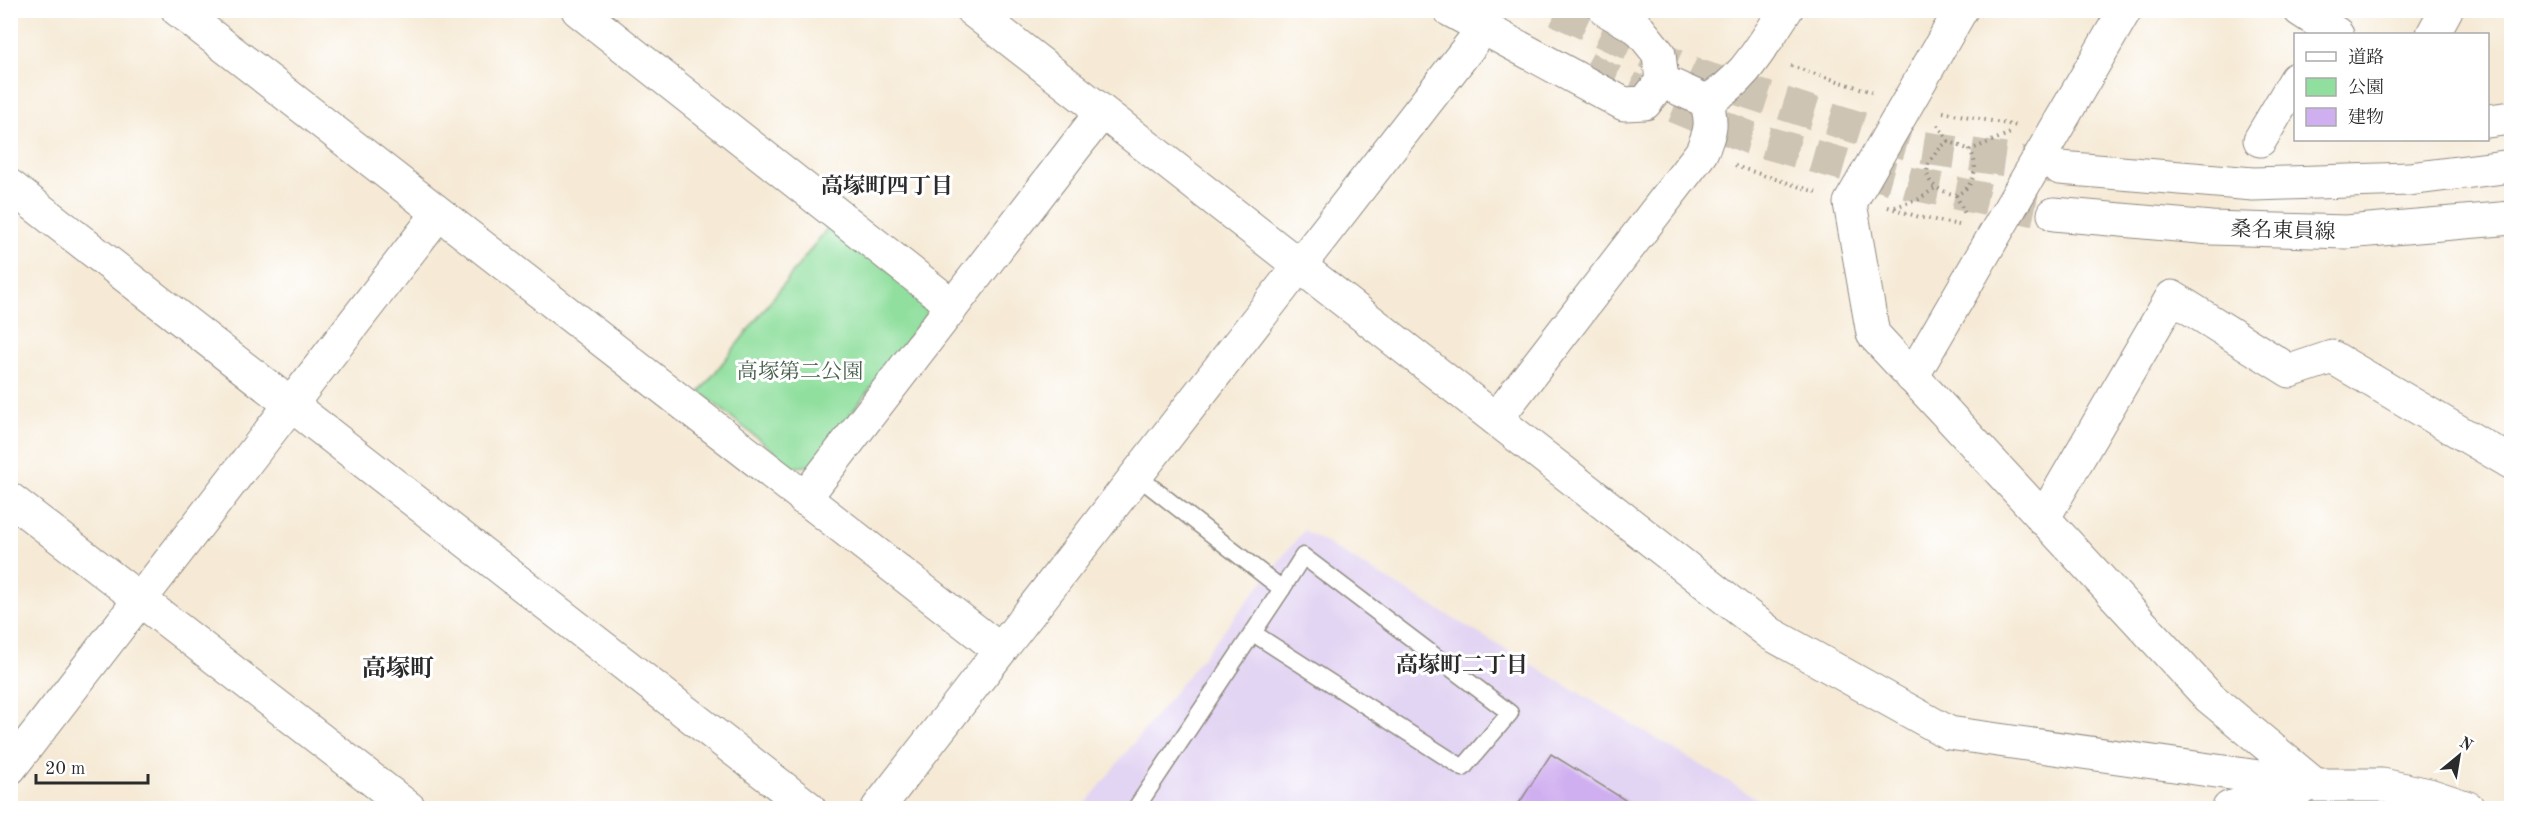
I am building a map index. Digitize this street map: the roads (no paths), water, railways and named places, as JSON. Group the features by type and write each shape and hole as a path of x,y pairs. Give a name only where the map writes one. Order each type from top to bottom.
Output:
{"street":[{"path":"178,10 1000,650"},
{"path":"578,10 952,305"},
{"path":"972,10 1771,634 1949,733 2072,748 2315,785 2382,785 2429,795 2468,808"},
{"path":"1450,10 1624,104 1645,103 1662,81 1659,54 1638,28 1606,10"},
{"path":"1706,101 1725,92 1742,74 1786,10"},
{"path":"1961,10 1850,202 1873,334 2209,697 2315,785"},
{"path":"1912,377 2125,10"},
{"path":"2434,33 2446,10"},
{"path":"878,808 1483,29"},
{"path":"1496,419 1701,153 1712,119 1706,101 1662,81"},
{"path":"2260,140 2294,81"},
{"path":"804,499 1102,112"},
{"path":"2489,121 2511,118"},
{"path":"2060,168 2253,184 2409,179 2511,166"},
{"path":"10,186 808,808"},
{"path":"10,768 438,214"},
{"name":"桑名東員線","path":"2054,214 2211,228 2346,232 2511,218"},
{"path":"2043,519 2172,297 2290,371 2332,357 2511,462"},
{"path":"10,499 409,808"},
{"path":"2229,808 2315,785"}],"lane":[{"path":"1136,475 1282,589"},
{"path":"1136,808 1303,556 1510,712 1463,768 1253,633"}],"tunnel":[{"path":"1557,10 1696,75 1919,147 2060,168"},
{"path":"1585,67 1601,76 1750,138 1909,183 2054,214"}],"district":[{"name":"高塚町四丁目","path":"887,185"},
{"name":"高塚町二丁目","path":"1462,664"},
{"name":"高塚町","path":"398,668"}],"park label":[{"name":"高塚第二公園","path":"800,371"}]}
